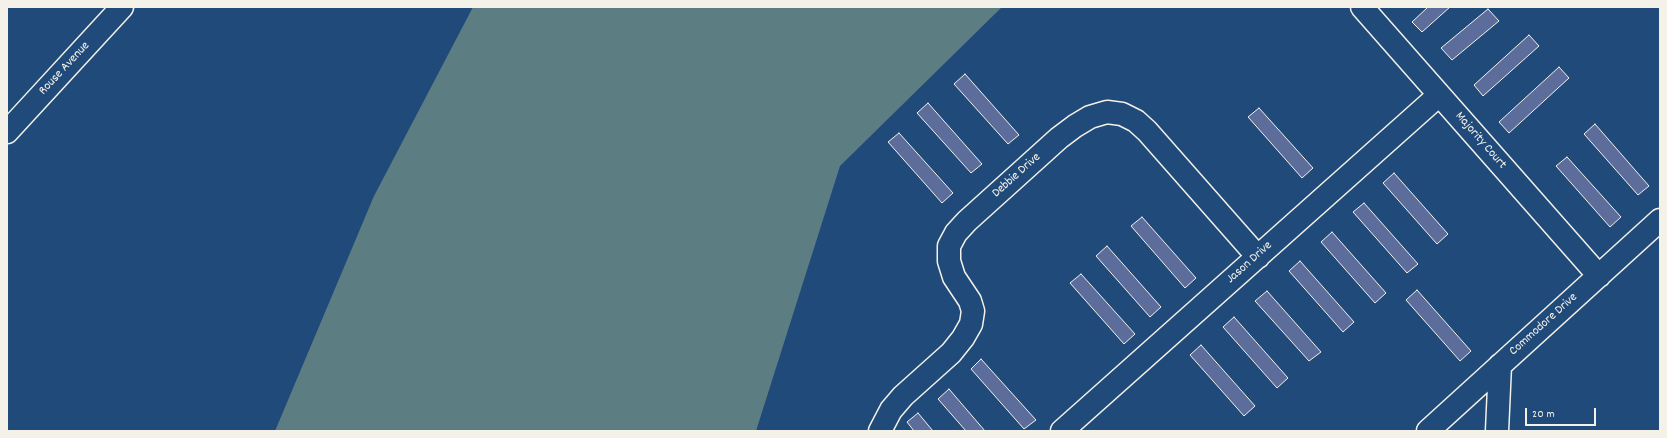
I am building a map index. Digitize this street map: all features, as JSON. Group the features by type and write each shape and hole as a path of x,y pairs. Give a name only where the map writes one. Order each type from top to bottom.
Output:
{"street":[{"name":"Rouse Avenue","path":"7,132 122,7"},
{"name":"Majority Court","path":"1362,7 1599,276"},
{"name":"Jason Drive","path":"1062,431 1440,95"},
{"name":"Debbie Drive","path":"880,431 891,410 903,396 951,353 963,338 971,324 973,311 970,301 954,277 948,261 949,246 956,233 967,221 1059,138 1090,116 1107,112 1122,114 1136,121 1258,257"},
{"name":"Commodore Drive","path":"1428,431 1660,220"},
{"path":"1497,431 1500,365"}],"green space":[{"path":"473,7 1002,7 840,166 756,431 275,431 374,196"}],"building":[{"path":"1428,7 1450,7 1422,32 1412,22"},
{"path":"1488,9 1499,21 1452,60 1441,48"},
{"path":"1529,35 1539,46 1483,96 1474,85"},
{"path":"1559,67 1569,78 1509,133 1499,122"},
{"path":"965,74 1019,135 1008,144 954,84"},
{"path":"928,103 982,164 971,173 917,113"},
{"path":"1259,108 1313,168 1302,178 1248,117"},
{"path":"1595,124 1649,186 1638,195 1584,134"},
{"path":"899,133 953,193 942,203 888,142"},
{"path":"1567,157 1621,217 1610,227 1556,166"},
{"path":"1394,173 1448,234 1437,244 1383,183"},
{"path":"1364,203 1418,264 1407,273 1353,212"},
{"path":"1142,217 1196,278 1185,288 1131,226"},
{"path":"1332,232 1386,293 1375,303 1321,242"},
{"path":"1107,246 1161,307 1150,317 1096,256"},
{"path":"1300,261 1354,322 1343,332 1289,271"},
{"path":"1081,274 1135,334 1124,344 1070,283"},
{"path":"1417,290 1471,351 1460,361 1406,300"},
{"path":"1267,291 1321,352 1309,361 1255,301"},
{"path":"1234,317 1288,378 1277,388 1223,327"},
{"path":"1201,345 1255,406 1244,416 1190,355"},
{"path":"981,359 1036,420 1024,429 971,369"},
{"path":"949,389 985,431 966,431 938,399"},
{"path":"918,413 933,431 914,431 907,422"}]}
